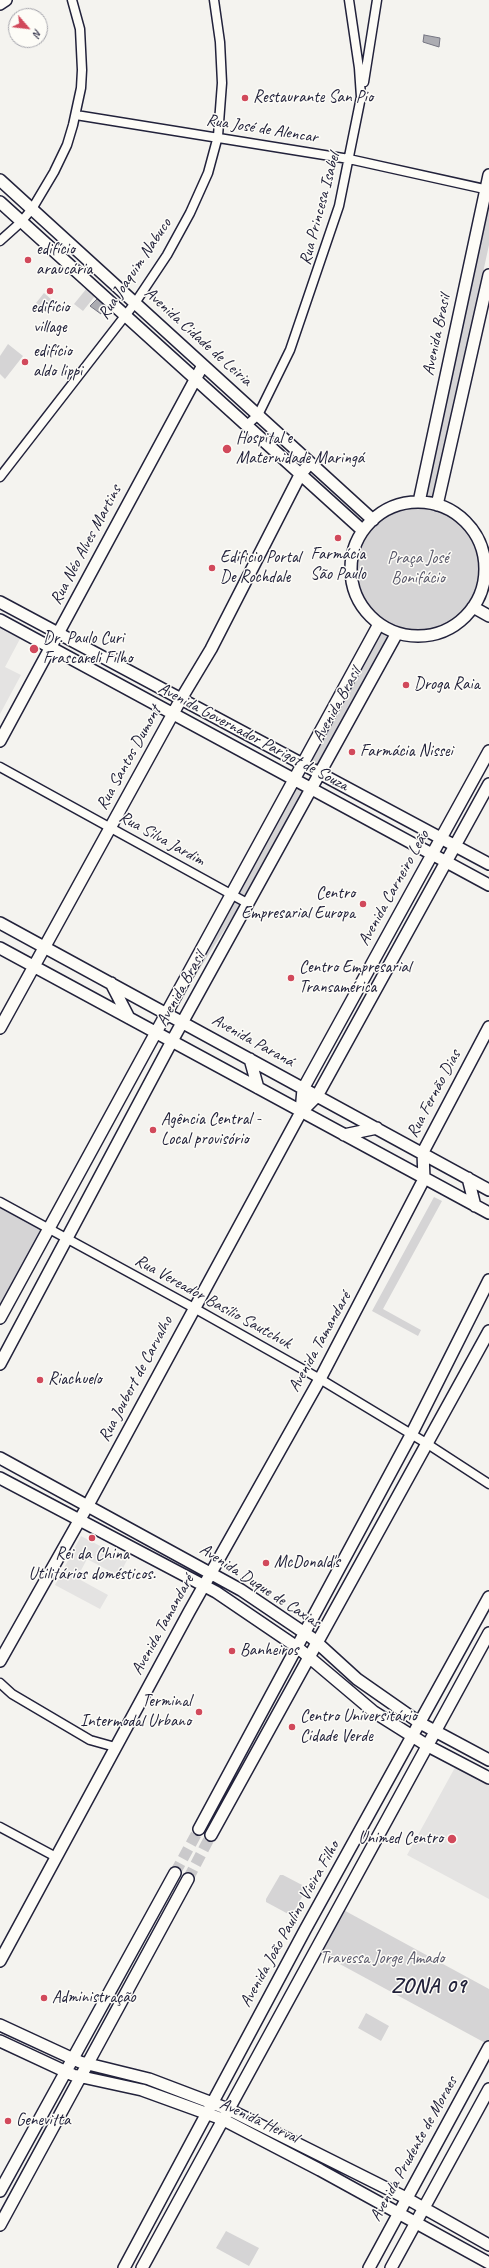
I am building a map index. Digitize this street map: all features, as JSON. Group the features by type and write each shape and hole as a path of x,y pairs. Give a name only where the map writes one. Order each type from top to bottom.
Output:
{"main road":[{"path":"0,4 6,0"},
{"name":"Avenida Brasil","path":"419,502 488,190 489,175"},
{"name":"Avenida Cidade de Leiria","path":"0,180 373,520"},
{"name":"Avenida Cidade de Leiria","path":"0,202 123,316 247,425 300,475 361,529"},
{"path":"437,505 489,275"},
{"name":"Rua Néo Alves Martins","path":"0,741 194,378 203,365"},
{"name":"Rua Santos Dumont","path":"0,1028 225,622 300,475 310,463"},
{"path":"419,502 437,505 457,515 473,530 482,550 485,572 485,596 452,627 439,633 411,636 397,633 378,624 366,612 352,583 352,561 361,529 386,510 401,504 419,502"},
{"name":"Avenida Governador Parigot de Souza","path":"0,602 489,864"},
{"path":"473,607 489,616"},
{"name":"Avenida Governador Parigot de Souza","path":"0,620 489,885"},
{"name":"Avenida Brasil","path":"0,1318 378,624"},
{"name":"Avenida Brasil","path":"0,1364 182,1021 318,773 397,633"},
{"name":"Avenida Carneiro Leão","path":"301,1112 303,1088 440,838 488,755"},
{"name":"Avenida Carneiro Leão","path":"301,1112 317,1096 489,784"},
{"name":"Avenida Paraná","path":"0,923 317,1096 423,1152 489,1190"},
{"path":"0,934 15,931"},
{"path":"0,948 489,1213"},
{"path":"111,984 129,1018"},
{"name":"Rua Fernão Dias","path":"424,1179 423,1152 489,1027"},
{"path":"250,1059 258,1088"},
{"name":"Rua Joubert de Carvalho","path":"0,1662 88,1504 301,1112"},
{"path":"344,1135 377,1128"},
{"path":"468,1178 475,1206"},
{"name":"Avenida Tamandaré","path":"0,1961 211,1572 320,1379 424,1179"},
{"path":"199,1829 412,1434 489,1280"},
{"path":"212,1835 316,1642 489,1331"},
{"name":"Avenida Duque de Caxias","path":"0,1458 88,1504 136,1532 211,1572 278,1615 316,1642 357,1679 420,1723 489,1760"},
{"name":"Avenida Duque de Caxias","path":"0,1478 204,1585 297,1647 374,1712 428,1746 489,1778"},
{"path":"15,1485 52,1485"},
{"path":"136,1532 157,1559"},
{"name":"Avenida João Paulino Vieira Filho","path":"124,2268 212,2102 489,1597"},
{"path":"251,1615 278,1615"},
{"name":"Avenida João Paulino Vieira Filho","path":"142,2268 222,2119 489,1633"},
{"path":"357,1679 374,1712"},
{"path":"0,2191 175,1873"},
{"path":"0,2225 188,1880"},
{"name":"Avenida Herval","path":"0,2025 10,2031 74,2059 149,2079 228,2109 315,2151 406,2198 489,2245"},
{"path":"10,2031 19,2051"},
{"name":"Avenida Herval","path":"0,2041 66,2072 81,2077 132,2087 222,2119 398,2212 489,2263"},
{"name":"Avenida Prudente de Moraes","path":"369,2268 398,2212 489,2047"},
{"path":"132,2087 149,2079"},
{"path":"391,2268 489,2088"},
{"path":"315,2151 320,2170"},
{"path":"471,2254 489,2251"}],"street":[{"path":"0,241 32,209 54,172 67,145 76,115 81,88 82,48 72,0"},
{"name":"Rua Joaquim Nabuco","path":"0,477 123,316 135,303 167,255 190,213 208,173 218,136 222,83 220,42 214,0"},
{"name":"Rua Princesa Isabel","path":"258,415 290,350 309,299 339,206 350,159 361,97 359,68 349,0"},
{"path":"361,97 377,0"},
{"name":"Rua José de Alencar","path":"76,115 218,136 350,159 488,190"},
{"path":"247,425 258,415"},
{"name":"Rua Silva Jardim","path":"0,767 247,903"},
{"name":"Rua Vereador Basílio Sautchuk","path":"0,1202 320,1379 412,1434 489,1484"},
{"path":"0,1683 12,1694 90,1740 115,1747"},
{"path":"0,1827 56,1857"}],"shaded area":[{"path":"424,35 440,38 439,47 423,42"},
{"path":"98,298 106,307 101,314 90,306"},
{"path":"0,626 21,637 5,667 21,675 0,714"},
{"path":"81,1536 127,1560 119,1576 87,1559 77,1578 108,1595 100,1609 55,1585"},
{"name":"Unimed Centro","path":"458,1762 489,1778 489,1899 407,1855"}],"green space":[{"name":"Praça José Bonifácio","path":"489,192 489,245 433,503 457,515 473,530 482,550 485,572 480,594 464,618 439,633 425,636 411,636 392,631 315,771 305,765 379,624 367,612 358,598 352,583 351,566 354,550 361,529 366,525 386,511 401,504 419,502"},
{"path":"87,288 95,296 83,311 74,304"},
{"path":"44,293 52,300 43,310 36,303"},
{"path":"8,344 23,356 5,379 0,374 0,356"},
{"path":"297,781 306,786 243,901 170,1015"},
{"path":"434,1197 442,1201 383,1309 421,1330 418,1336 372,1311"},
{"path":"0,1202 49,1228 0,1318"},
{"path":"280,1875 283,1875 304,1886 306,1889 292,1916 266,1902 266,1899"},
{"name":"Travessa Jorge Amado","path":"338,1907 489,1989 489,2045 314,1950"},
{"path":"366,2013 389,2026 381,2041 358,2028"},
{"path":"226,2231 259,2248 249,2266 216,2248"}],"tunnel":[{"path":"175,1873 199,1829"},
{"path":"188,1879 211,1835"}],"place":[{"name":"Restaurante San Pio","path":"245,98"},
{"name":"edifício araucária","path":"28,260"},
{"name":"edifício village","path":"50,291"},
{"name":"edifício aldo lippi","path":"25,362"},
{"name":"Hospital e Maternidade Maringá","path":"227,449"},
{"name":"Farmácia São Paulo","path":"338,538"},
{"name":"Edificio Portal De Rochdale","path":"212,568"},
{"name":"Dr. Paulo Curi Frascareli Filho","path":"34,649"},
{"name":"Droga Raia","path":"406,685"},
{"name":"Farmácia Nissei","path":"352,752"},
{"name":"Centro Empresarial Europa","path":"363,904"},
{"name":"Centro Empresarial Transamérica","path":"291,978"},
{"name":"Agência Central - Local provisório","path":"153,1130"},
{"name":"Riachuelo","path":"40,1380"},
{"name":"Rei da China Utilitários domésticos.","path":"92,1538"},
{"name":"McDonald's","path":"266,1563"},
{"name":"Banheiros","path":"232,1651"},
{"name":"Terminal Intermodal Urbano","path":"199,1712"},
{"name":"Centro Universitário Cidade Verde","path":"292,1727"},
{"name":"Unimed Centro","path":"452,1839"},
{"name":"Administração","path":"44,1998"},
{"name":"Genevitta","path":"8,2121"}],"district":[{"name":"ZONA 09","path":"429,1986"}]}
